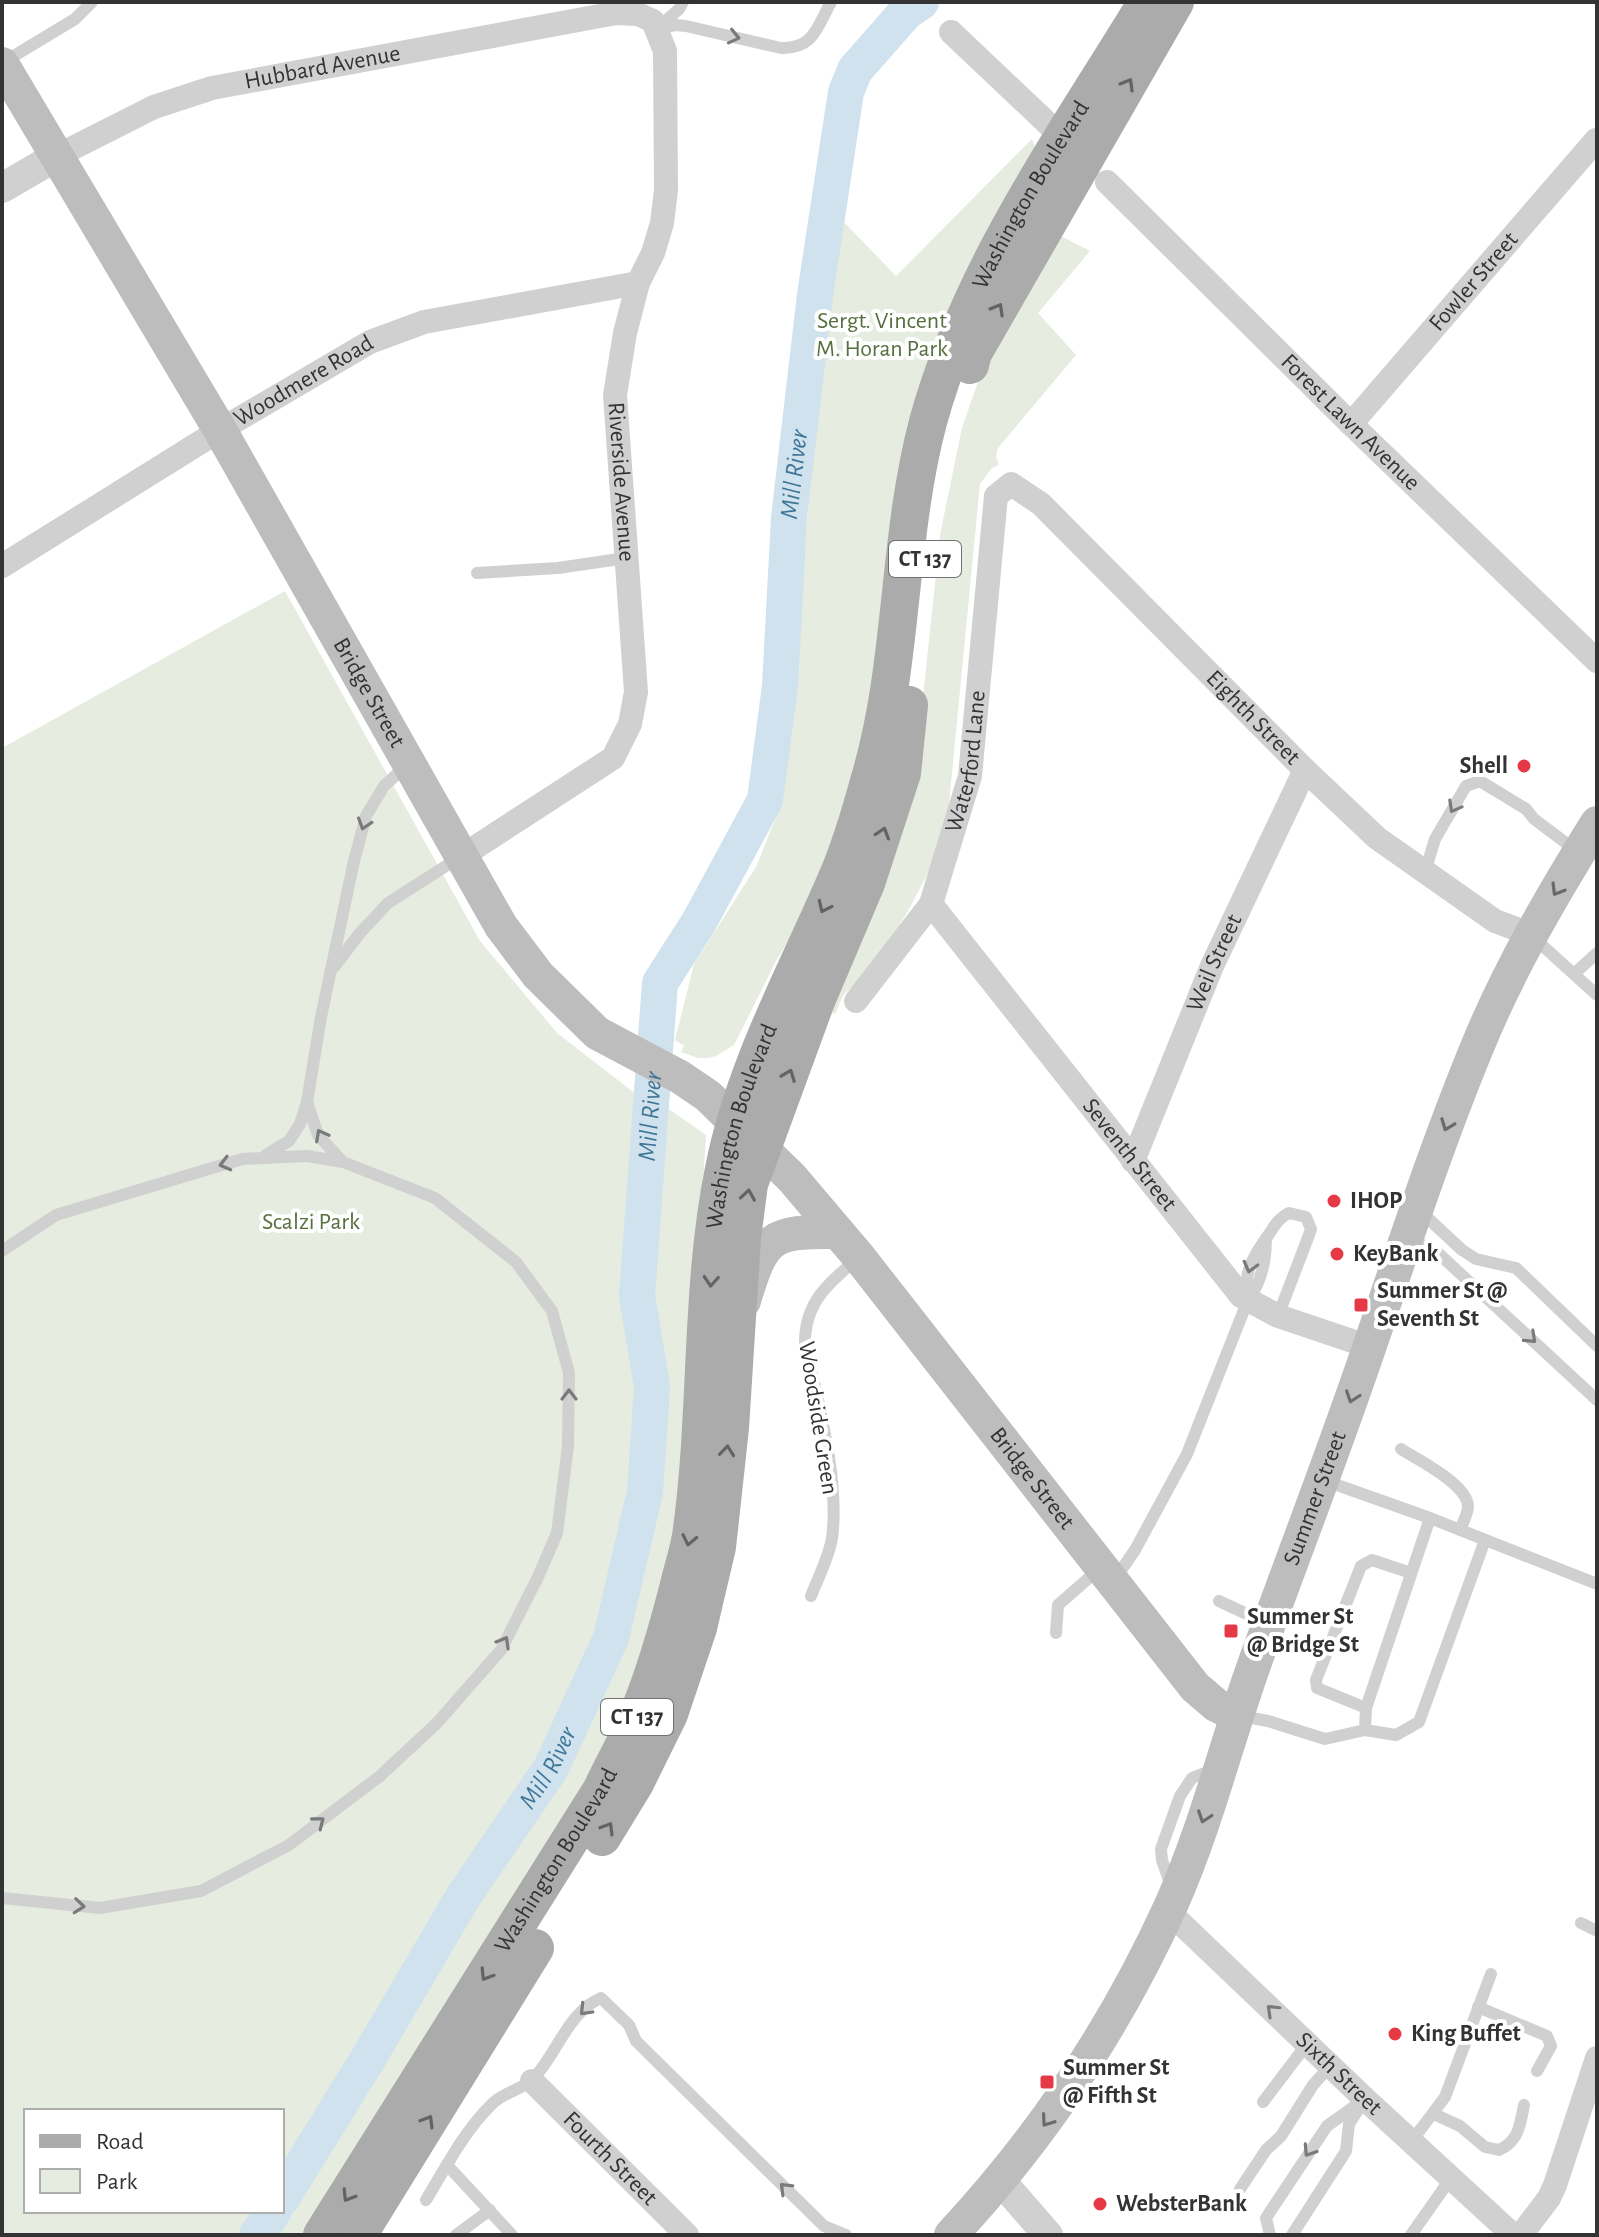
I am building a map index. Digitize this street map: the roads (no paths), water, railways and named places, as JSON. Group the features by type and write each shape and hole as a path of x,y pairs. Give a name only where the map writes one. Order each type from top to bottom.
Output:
{"main road":[{"name":"Washington Boulevard","path":"322,2235 594,1802 639,1714 668,1630 692,1534 712,1261 722,1178 733,1121 776,1010 840,873 869,781 883,728 910,509 929,420 970,305 1028,192 1147,2"},
{"name":"Washington Boulevard","path":"358,2235 635,1783 669,1714 698,1628 717,1547 730,1428 742,1238 749,1184 816,1001 866,883 902,773 927,537 941,462 973,353 1175,2"},
{"name":"Bridge Street","path":"2,64 220,430 501,926 538,975 597,1033 680,1077 708,1096 792,1178 848,1244 1195,1687 1216,1705 1236,1715"},
{"name":"Summer Street","path":"951,2235 1031,2143 1090,2057 1128,1990 1171,1903 1222,1767 1236,1715 1323,1480 1411,1222 1479,1042 1530,934 1597,823"},
{"path":"736,1328 754,1267 768,1245 787,1234 848,1244"}],"street":[{"name":"Hubbard Avenue","path":"2,188 154,107 212,88 615,8 647,17 658,28"},
{"name":"Riverside Avenue","path":"462,856 613,758 630,724 636,692 615,395 625,333 638,283 653,253 662,223 666,190 665,51 658,28"},
{"path":"951,32 1064,139"},
{"name":"Fowler Street","path":"1351,424 1596,140"},
{"name":"Forest Lawn Avenue","path":"1107,182 1351,424 1597,661"},
{"name":"Woodmere Road","path":"2,566 220,430 370,342 424,322 638,283"},
{"name":"Eighth Street","path":"996,496 1011,484 1041,504 1305,770 1377,838 1495,921 1530,934"},
{"name":"Waterford Lane","path":"856,1001 931,904 970,776 996,496"},
{"name":"Weil Street","path":"1133,1161 1212,966 1305,770"},
{"name":"Seventh Street","path":"931,904 1241,1296 1278,1316 1370,1347"},
{"name":"Sixth Street","path":"1171,1903 1307,2044 1513,2235"},
{"path":"1521,2235 1555,2185 1597,2058"},
{"name":"Fourth Street","path":"532,2081 687,2235"},
{"path":"1001,2181 1048,2235"}],"lane":[{"path":"2,64 75,19 92,2"},
{"path":"658,28 683,2"},
{"path":"658,28 686,26 794,49 806,44 831,2"},
{"path":"477,573 558,568 626,558"},
{"path":"263,1157 289,1141 300,1124 366,816 385,784 410,763"},
{"path":"1425,872 1435,839 1466,786 1480,781 1526,809 1534,819 1579,852"},
{"path":"332,969 388,903 462,856"},
{"path":"1530,934 1597,995"},
{"path":"1574,974 1597,953"},
{"path":"307,1102 318,1135 343,1162"},
{"path":"2,1251 64,1212 242,1159 307,1156 343,1162 435,1198 516,1262 552,1311 569,1373 568,1446 557,1533 538,1577 501,1650 437,1723 380,1776 289,1845 201,1891 100,1908 2,1898"},
{"path":"1056,1633 1058,1605 1107,1575 1135,1550 1187,1454 1248,1300 1245,1285 1253,1254 1283,1216 1298,1214 1309,1222 1309,1235 1278,1316"},
{"path":"1411,1222 1476,1259 1516,1268 1597,1346"},
{"path":"1411,1222 1438,1253 1597,1400"},
{"name":"Woodside Green","path":"811,1596 832,1539 832,1517 830,1464 805,1342 805,1324 811,1308 833,1279 848,1244"},
{"path":"1401,1449 1463,1492 1468,1507 1460,1530"},
{"path":"1323,1480 1430,1518 1597,1584"},
{"path":"1365,1730 1366,1708 1430,1518"},
{"path":"1236,1715 1268,1721 1325,1739 1365,1730 1396,1735 1419,1722 1485,1540"},
{"path":"1366,1708 1323,1693 1317,1688 1316,1680 1361,1566 1372,1560 1411,1573"},
{"path":"1219,1601 1269,1624"},
{"path":"1581,1923 1597,1931"},
{"path":"1411,2142 1445,2097 1491,1974"},
{"path":"426,2200 471,2126 495,2101 532,2081 584,2006 601,1998 629,2025 636,2041 824,2226 846,2235"},
{"path":"1478,2007 1547,2036 1551,2046 1537,2071"},
{"path":"1263,2102 1307,2044"},
{"path":"1240,2189 1266,2150 1281,2136 1313,2085 1330,2066"},
{"path":"1270,2235 1266,2218 1327,2126 1365,2099"},
{"path":"1292,2235 1346,2151 1349,2124 1365,2099"},
{"path":"1434,2114 1460,2126 1485,2147 1499,2150 1510,2144 1518,2134 1524,2105"},
{"path":"447,2165 512,2235"},
{"path":"1411,2235 1451,2178"},
{"path":"456,2235 490,2210"}],"waterway":[{"name":"Mill River","path":"284,2195 463,1897 551,1768 611,1638 645,1492 652,1387 637,1295 660,983 699,922 765,800 780,686 789,518 815,295 846,92 855,70 906,12 921,2"},
{"name":"Mill River","path":"257,2235 273,2213"}],"place":[{"name":"Shell","path":"1524,766"},
{"name":"IHOP","path":"1334,1201"},
{"name":"KeyBank","path":"1337,1254"},
{"name":"Summer St @ Seventh St","path":"1361,1305"},
{"name":"Summer St @ Bridge St","path":"1231,1631"},
{"name":"King Buffet","path":"1395,2034"},
{"name":"Summer St @ Fifth St","path":"1047,2082"},
{"name":"WebsterBank","path":"1100,2204"}],"park label":[{"name":"Sergt. Vincent M. Horan Park","path":"882,335"},
{"name":"Scalzi Park","path":"311,1222"}]}
